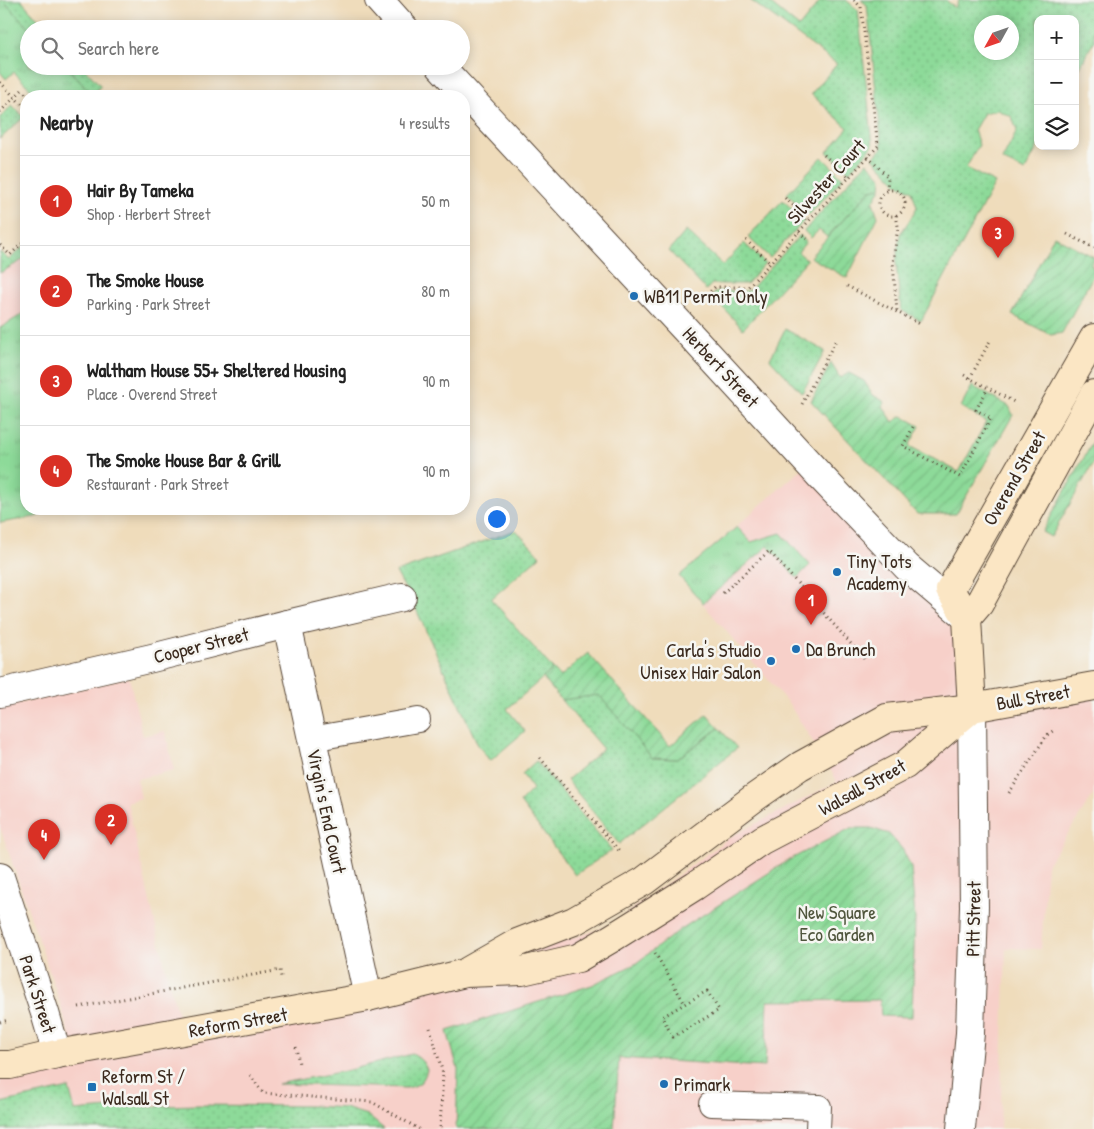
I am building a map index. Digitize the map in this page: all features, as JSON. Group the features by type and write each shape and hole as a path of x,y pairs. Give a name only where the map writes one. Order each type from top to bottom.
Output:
{"street":[{"path":"378,0 397,20"},
{"name":"Herbert Street","path":"448,75 462,90"},
{"name":"Herbert Street","path":"470,98 737,384 821,477 907,567 967,618"},
{"name":"Overend Street","path":"972,708 967,618 950,590 1094,338"},
{"name":"Overend Street","path":"967,618 979,604 1094,394"},
{"name":"Cooper Street","path":"0,692 152,658 402,597"},
{"name":"Virgin's End Court","path":"286,624 368,997"},
{"name":"Bull Street","path":"972,708 1094,686"},
{"path":"465,973 517,943 574,921 644,881 754,798 800,766 887,718 972,708"},
{"name":"Walsall Street","path":"465,973 522,971 578,958 695,886 762,840 905,765 972,708"},
{"name":"Pitt Street","path":"961,1129 970,1033 974,913 972,708"},
{"name":"Park Street","path":"0,877 57,1054"},
{"name":"Reform Street","path":"3,1067 57,1054 368,997 465,973"}],"lane":[{"path":"311,739 418,720"},
{"path":"711,1104 819,1108 818,1129"}],"path":[{"name":"Silvester Court","path":"702,299 715,287 748,286 878,146 862,6 854,0"},
{"path":"0,82 20,102"},
{"path":"0,112 20,92"},
{"path":"824,155 849,177"},
{"path":"868,157 888,177 888,192"},
{"path":"896,191 904,199 904,208 896,216 887,215 879,205 881,197 888,192 896,191"},
{"path":"785,198 809,220"},
{"path":"896,216 898,226 893,264 897,312"},
{"path":"799,232 807,239"},
{"path":"1067,234 1094,248"},
{"path":"746,240 770,263"},
{"path":"0,245 10,255 20,246"},
{"path":"848,286 920,324"},
{"path":"800,408 837,338"},
{"path":"970,378 991,339"},
{"path":"964,375 1021,406"},
{"path":"913,427 903,446 960,477 991,418 976,410 988,388"},
{"path":"724,593 769,552 866,661"},
{"path":"1006,799 1047,735 1055,730"},
{"path":"540,758 622,854"},
{"path":"652,949 684,1004"},
{"path":"45,1013 280,970"},
{"path":"707,991 719,1010 673,1037 662,1017 684,1004 707,991"},
{"path":"430,1028 443,1074 440,1129"},
{"path":"250,1075 263,1093 372,1102 419,1129"}],"shaded area":[{"path":"20,261 20,515 41,515 0,523 0,273"},
{"path":"803,468 967,618 972,707 1091,687 1094,705 1094,794 1047,865 1041,949 1006,948 1000,1129 0,1129 0,1069 74,1051 59,1000 0,827 0,708 129,677 143,736 165,731 174,770 137,779 141,798 127,802 168,979 183,1032 465,973 610,926 730,837 837,782 789,704 679,576"}],"green space":[{"path":"0,0 3,0 22,20 20,20 20,75 74,75 88,90 31,90 14,72 6,79 0,72"},
{"path":"3,0 21,0 39,20 22,20"},
{"path":"750,0 766,0 799,27 821,0 846,0 858,10 873,146 849,172 827,152 848,128 811,94 837,64"},
{"path":"861,0 946,0 955,8 959,0 1094,0 1094,41 1079,69 1079,15 1034,15 1034,150 1036,150 1025,171 1002,160 1017,131 1012,117 997,110 984,113 974,130 979,145 966,168 995,183 921,321 901,310 896,263 900,234 917,207 912,191 897,183 873,158 882,148 867,5"},
{"path":"74,75 91,75 101,86 96,90 88,90"},
{"path":"12,105 20,113 20,121 0,139 0,118"},
{"path":"822,157 843,178 809,215 787,194"},
{"path":"867,162 882,178 881,188 870,191 827,237 819,230 811,238 804,231"},
{"path":"881,188 873,202 878,217 847,278 810,257 870,190"},
{"path":"783,200 804,221 770,258 748,237"},
{"path":"686,231 723,265 744,243 765,263 747,284 712,284 706,290 669,251"},
{"path":"800,235 806,242 798,252 807,260 743,329 712,296 717,291 749,291"},
{"path":"1054,236 1094,257 1091,264 1094,274 1062,333 1051,335 1012,315"},
{"path":"20,250 20,261 0,273 0,252 9,260"},
{"path":"20,316 20,515 41,515 0,523 0,328"},
{"path":"785,329 825,351 802,393 770,359"},
{"path":"831,363 840,378 849,373 864,381 873,395 885,402 883,406 893,422 902,416 920,426 909,446 959,472 986,422 961,407 972,386 1009,406 1013,415 956,514 917,514 811,401"},
{"path":"1094,440 1094,462 1051,537 1042,532"},
{"path":"737,527 751,542 781,533 810,565 797,578 768,546 703,603 679,576"},
{"path":"516,530 540,556 491,599 553,669 507,709 525,731 490,761 478,745 416,609 396,572"},
{"path":"588,653 670,746 707,714 719,728 677,759 652,758 599,695 561,700 543,678 553,669 560,677"},
{"path":"599,694 652,758 677,759 719,728 737,748 619,844 567,780 603,749 561,700"},
{"path":"536,761 612,850 575,875 520,802 533,789 522,774"},
{"name":"New Square Eco Garden","path":"851,828 871,828 889,834 903,850 911,867 915,918 912,1017 881,1016 880,1000 768,1001 765,1067 619,1058 614,1129 456,1129 458,1069 447,1031 592,985 635,964 681,929 789,860"},
{"path":"412,1054 421,1060 427,1070 420,1083 407,1088 277,1084 345,1071"},
{"path":"69,1088 75,1111 120,1107 198,1105 314,1106 345,1108 367,1115 384,1129 0,1129 0,1103"}],"place":[{"name":"Waltham House 55+ Sheltered Housing","path":"998,258"},
{"name":"WB11 Permit Only","path":"634,296"},
{"name":"Tiny Tots Academy","path":"837,572"},
{"name":"Hair By Tameka","path":"811,625"},
{"name":"Da Brunch","path":"796,649"},
{"name":"Carla's Studio Unisex Hair Salon","path":"771,661"},
{"name":"The Smoke House","path":"111,845"},
{"name":"The Smoke House Bar & Grill","path":"44,860"},
{"name":"Primark","path":"664,1084"},
{"name":"Reform St / Walsall St","path":"92,1087"}]}
